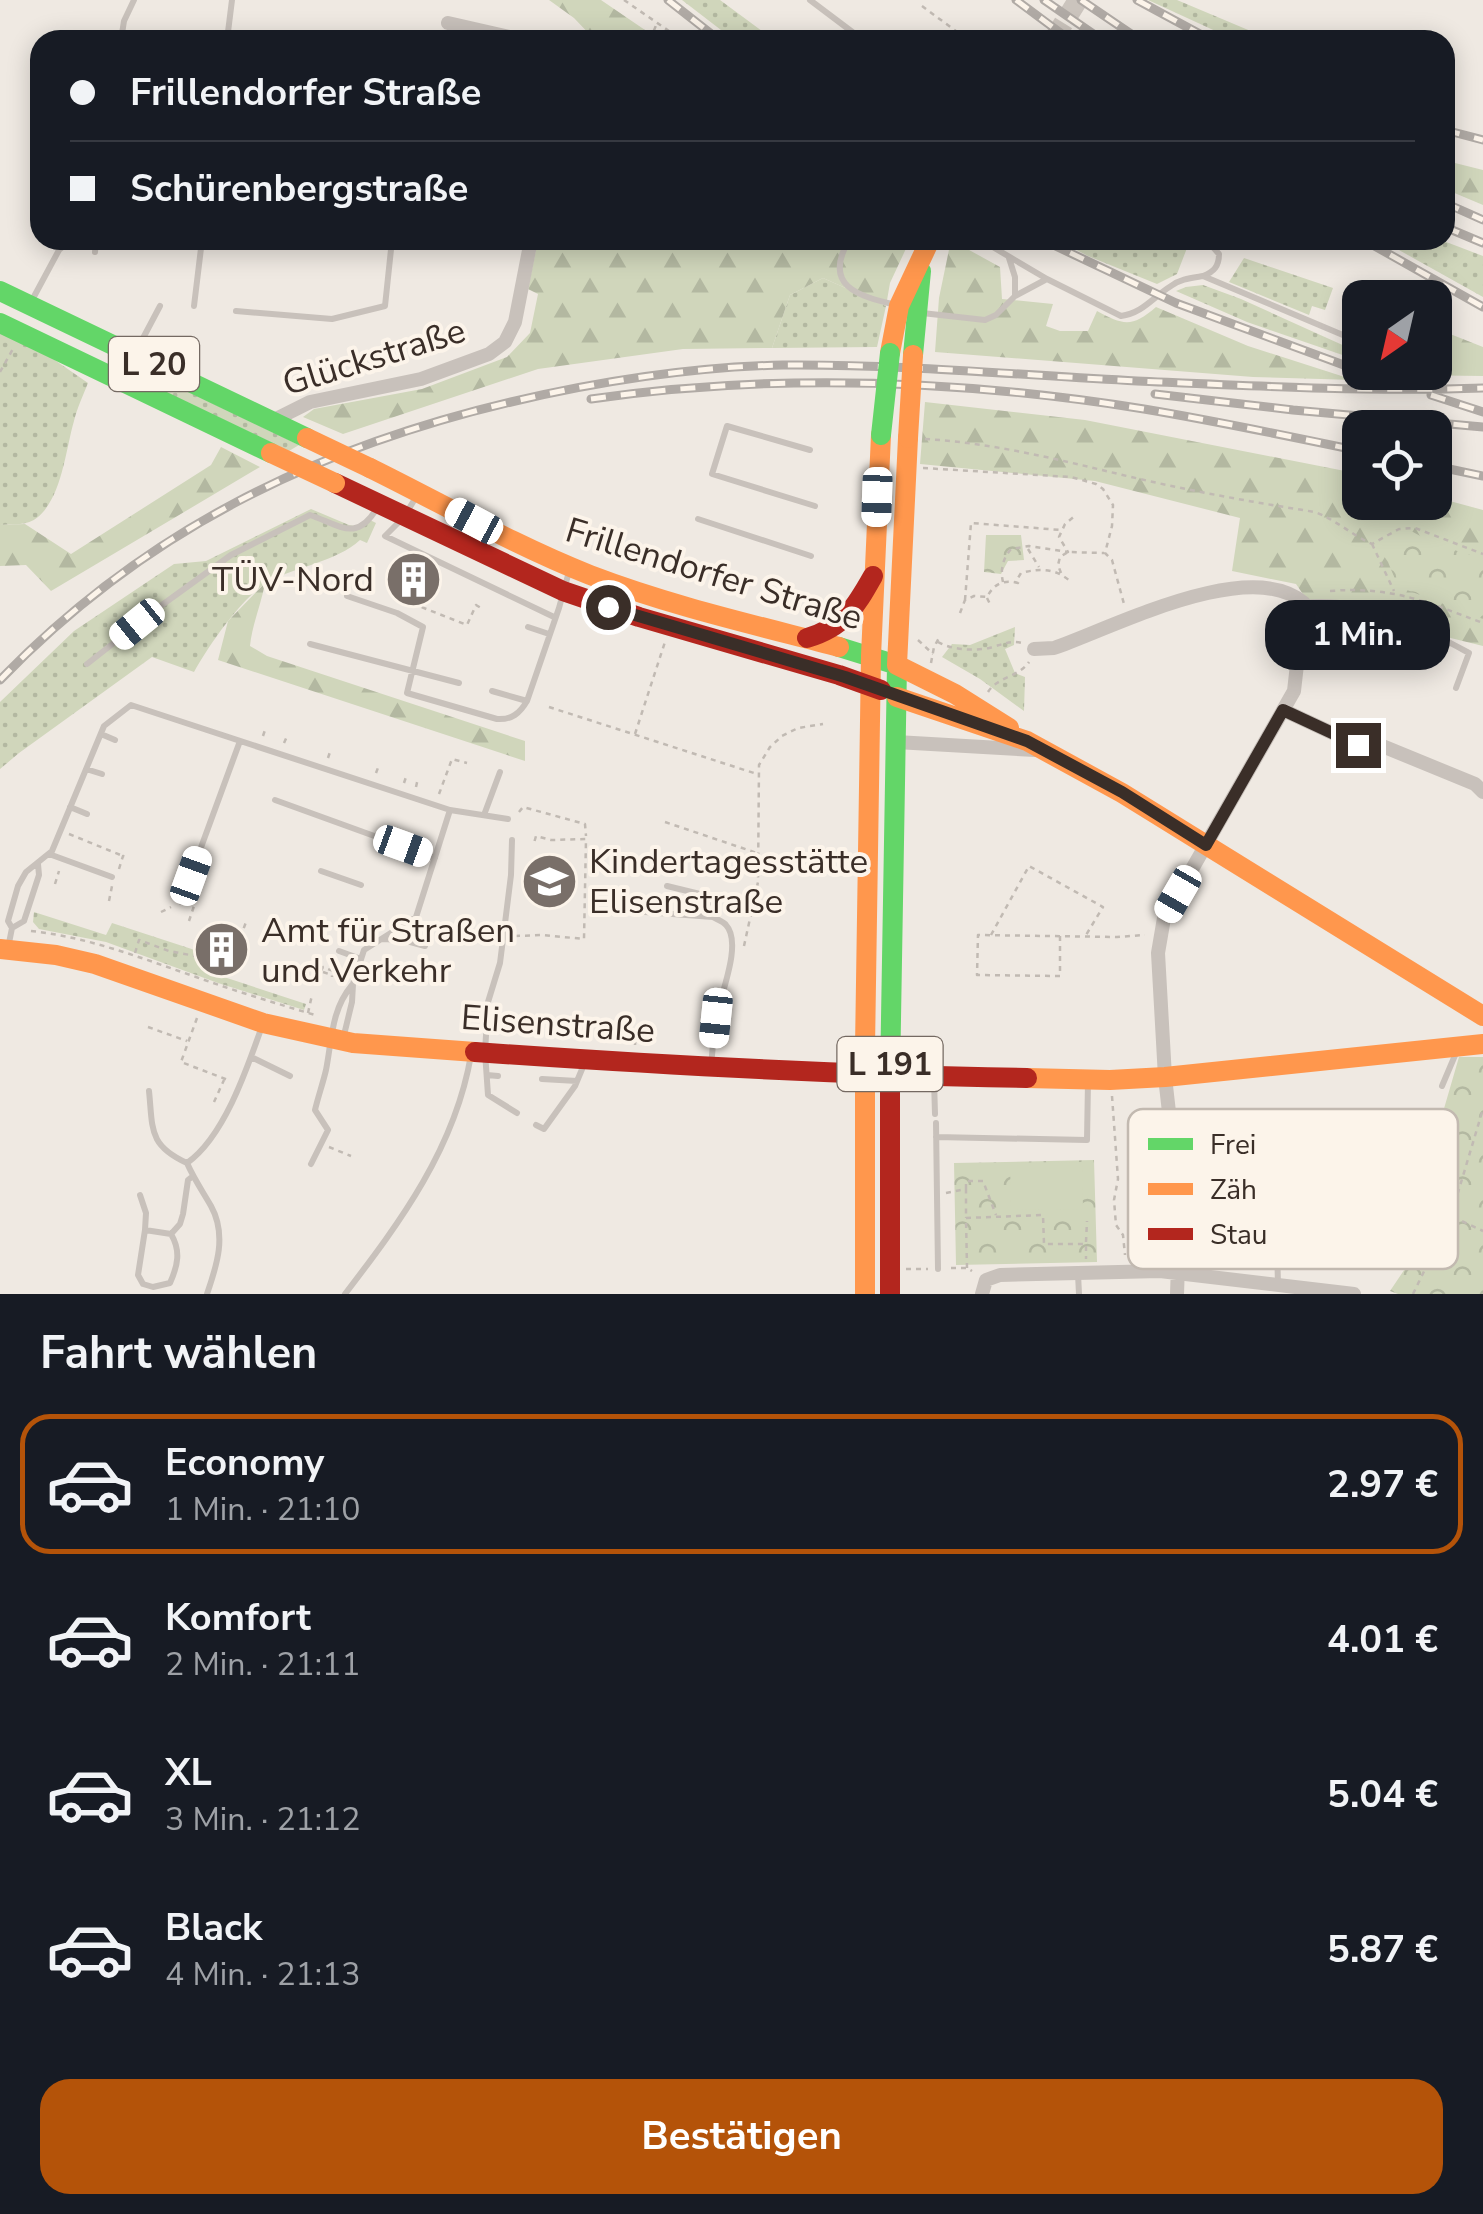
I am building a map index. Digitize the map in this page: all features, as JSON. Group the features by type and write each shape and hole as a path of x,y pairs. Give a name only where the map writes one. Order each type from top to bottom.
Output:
{"main road":[{"path":"871,686 881,435 890,353 909,309 926,250"},
{"name":"Frillendorfer Straße","path":"0,290 570,567 664,599 871,656 929,678 1481,1014"},
{"path":"897,696 900,564 914,356 909,309"},
{"name":"Frillendorfer Straße","path":"0,323 563,592 871,686 1036,746"},
{"path":"807,638 844,622 874,574"},
{"name":"L 191","path":"865,1294 871,686"},
{"name":"L 191","path":"890,1294 897,696"},
{"name":"Elisenstraße","path":"5,945 95,964 220,1004 263,1023 478,1052 865,1075 1110,1080 1483,1044"}],"street":[{"path":"448,23 479,30"},
{"name":"Glückstraße","path":"272,421 310,402 421,379 489,354 505,342 516,322 529,250"},
{"path":"1034,649 1054,648 1193,596 1239,587 1270,588 1299,598 1294,691 1164,918 1158,953 1169,1109"},
{"path":"1283,710 1358,745 1375,743 1475,784 1483,792"},
{"name":"Frillendorfer Straße","path":"896,742 1036,746"},
{"path":"1178,1294 1179,1269"},
{"path":"984,1287 1000,1275 1160,1271 1354,1294"}],"lane":[{"path":"123,30 134,0"},
{"path":"228,30 232,0"},
{"path":"810,0 850,30"},
{"path":"30,305 59,250"},
{"path":"194,306 201,250"},
{"path":"236,311 332,318 385,306 391,250"},
{"path":"843,250 839,267 843,282 856,294 909,309 985,320 996,316 1015,296 1046,280"},
{"path":"998,250 1046,280 1121,316 1142,309 1172,284 1212,273 1219,263 1216,250"},
{"path":"1009,256 1015,296"},
{"path":"1202,276 1342,335"},
{"path":"120,382 160,306"},
{"path":"810,450 727,426 712,474 814,506"},
{"path":"419,492 404,517 384,536 554,617"},
{"path":"87,664 231,555 310,515 346,528 361,528 379,505"},
{"path":"698,519 811,556"},
{"path":"347,596 366,607 424,627 407,693 506,720 527,701 570,567"},
{"path":"1299,598 1364,607 1434,634 1469,653 1456,688"},
{"path":"528,626 549,634"},
{"path":"310,644 459,682"},
{"path":"492,691 527,701"},
{"path":"5,945 18,886 26,872 49,854 104,726 131,704 450,810 508,819"},
{"path":"101,734 115,740"},
{"path":"181,902 240,741"},
{"path":"86,769 102,774"},
{"path":"484,815 500,772"},
{"path":"276,800 435,858"},
{"path":"70,808 88,814"},
{"path":"312,1164 328,1130 314,1110 343,996 364,950 416,917 450,810"},
{"path":"345,1294 399,1223 426,1178 465,1088 500,964 512,840"},
{"path":"49,854 112,877"},
{"path":"5,945 24,921 39,875 38,864"},
{"path":"321,871 361,885"},
{"path":"666,886 708,896 714,905 712,917"},
{"path":"618,910 712,917 726,923 732,944 716,1018 711,1067"},
{"path":"381,939 424,946"},
{"path":"338,951 361,958"},
{"path":"336,1034 352,1002 353,981"},
{"path":"187,1163 210,1141 263,1023"},
{"path":"1442,1086 1458,1047"},
{"path":"478,1052 487,1075 488,1095 517,1113"},
{"path":"251,1057 290,1076"},
{"path":"536,1125 544,1130 577,1081 586,1059"},
{"path":"487,1075 498,1080"},
{"path":"934,1076 936,1114"},
{"path":"542,1080 577,1081"},
{"path":"936,1138 1087,1140 1088,1080"},
{"path":"149,1090 156,1140 167,1154 187,1163 212,1208 220,1234 219,1255 207,1294"},
{"path":"936,1123 938,1269"},
{"path":"171,1234 180,1224 192,1176"},
{"path":"140,1195 146,1212 138,1275 143,1284 153,1287 170,1283 178,1267 178,1246 171,1234"},
{"path":"145,1230 171,1234"},
{"path":"1278,1269 1278,1286"},
{"path":"1078,1294 1082,1273"}],"path":[{"path":"624,0 668,30"},
{"path":"922,6 954,30"},
{"path":"654,30 657,22"},
{"path":"0,372 22,333"},
{"path":"908,438 993,447 1193,491 1315,512 1372,544 1395,592"},
{"path":"908,466 1071,477 1096,484 1114,505 1106,554"},
{"path":"1068,552 1058,537 1065,524 1076,516"},
{"path":"960,613 966,600 970,523 1061,530"},
{"path":"1372,544 1406,527 1483,554"},
{"path":"1027,547 1040,569"},
{"path":"1003,582 1002,568 1011,549 1106,554 1114,564 1128,620"},
{"path":"1068,552 1060,556 1058,565 1071,582"},
{"path":"1024,593 1018,582 1021,573 1040,569 1061,573"},
{"path":"986,597 998,583 1018,582"},
{"path":"1299,598 1354,589 1395,592 1483,624"},
{"path":"966,600 986,597"},
{"path":"986,597 991,606"},
{"path":"399,619 406,600 468,625 476,606 481,608"},
{"path":"635,735 670,626"},
{"path":"936,642 974,650 1017,641 1034,649 1027,667 992,686 980,707"},
{"path":"549,707 758,775"},
{"path":"741,960 758,882 759,765 782,736 798,728 823,724"},
{"path":"442,786 452,759 467,764"},
{"path":"502,936 584,939 584,824 524,807 518,813"},
{"path":"665,822 757,853"},
{"path":"60,831 124,856"},
{"path":"534,843 536,836 565,841 586,838"},
{"path":"550,840 550,846"},
{"path":"55,884 62,860"},
{"path":"579,863 586,864"},
{"path":"990,935 1029,866 1103,907 1086,936"},
{"path":"579,886 586,887"},
{"path":"189,921 194,906"},
{"path":"579,911 585,912"},
{"path":"237,947 246,922"},
{"path":"543,935 544,927"},
{"path":"527,928 527,935"},
{"path":"561,936 562,930"},
{"path":"5,945 29,931 94,942 308,1013 336,1034"},
{"path":"1060,936 1060,976 976,975 978,935 1161,935"},
{"path":"134,956 139,940 168,951 206,958"},
{"path":"332,977 321,972 322,968 353,981"},
{"path":"401,971 412,985"},
{"path":"308,1013 312,995"},
{"path":"198,1016 181,1062 238,1084"},
{"path":"148,1027 188,1042"},
{"path":"214,1102 224,1079"},
{"path":"1110,1080 1118,1179 1114,1200 1116,1226 1123,1235 1126,1272"},
{"path":"1458,1192 1483,1108"},
{"path":"322,1144 351,1156"},
{"path":"966,1268 966,1180 983,1181 996,1216"},
{"path":"937,1194 966,1190"},
{"path":"966,1218 1043,1215 1044,1244 1086,1244"},
{"path":"1458,1219 1483,1231"},
{"path":"1082,1273 1087,1221"},
{"path":"1246,1269 1247,1283"},
{"path":"1412,1294 1424,1269"}],"green space":[{"path":"549,0 601,0 645,30 585,30"},
{"path":"682,0 720,0 760,30 721,30"},
{"path":"1148,0 1177,0 1248,30 1213,30"},
{"path":"1455,163 1483,170 1483,205 1455,193"},
{"path":"1455,245 1483,256 1483,297 1399,250 1455,250"},
{"path":"536,250 905,250 890,283 886,306 823,278 790,295 772,348 683,349 538,369 343,434 303,417 314,409 422,389 507,357 530,333 538,294 528,289"},
{"path":"949,250 969,250 1000,267 1002,299 1053,304 1046,326 1060,331 1088,331 1097,311 1127,322 1156,307 1248,346 1342,376 1342,380 1253,377 935,352 939,298"},
{"path":"1077,250 1186,250 1177,274 1157,284"},
{"path":"1244,258 1333,288 1325,310 1312,306 1309,315 1229,282"},
{"path":"823,278 886,306 877,347 772,348 790,295"},
{"path":"1203,285 1241,299 1342,345 1342,355 1247,322 1176,291"},
{"path":"0,326 88,383 53,497 38,517 20,524 0,525"},
{"path":"1452,335 1483,347 1483,376 1452,376"},
{"path":"164,380 299,445 289,451 159,389"},
{"path":"925,402 1085,420 1342,470 1342,520 1452,520 1452,502 1483,510 1483,646 1309,603 1296,584 1232,571 1240,518 1095,481 920,464"},
{"path":"221,447 260,467 51,591 26,565 0,566 0,525 25,524 71,554 211,465"},
{"path":"311,509 349,525 368,519 376,523 367,543 360,540 340,554 258,589 227,622 194,672 152,657 0,769 0,702 74,631 174,564 206,561"},
{"path":"1404,531 1483,559 1483,619 1399,589 1377,546"},
{"path":"986,535 1021,535 1024,560 1008,561 1001,574 984,572"},
{"path":"265,583 250,646 267,656 525,741 525,761 218,660 228,621"},
{"path":"1015,627 1014,645 1005,649 1015,673 1025,677 1024,711 942,657 952,644 970,645"},
{"path":"34,912 106,935 112,923 207,954 206,961 226,967 224,977 306,1004 304,1010 106,942 39,929 33,922"},
{"path":"1459,1057 1483,1057 1483,1294 1398,1294 1390,1291 1405,1269 1458,1269 1458,1109 1444,1109"},
{"path":"1094,1160 1097,1262 956,1265 954,1163"},
{"path":"1082,1162 1083,1209 1011,1210 1010,1163"}],"tunnel":[{"path":"1059,30 1078,0"}],"railway":[{"path":"668,0 706,30"},
{"path":"1016,0 1056,30"},
{"path":"1044,0 1088,30"},
{"path":"1081,0 1125,30"},
{"path":"1137,0 1192,30"},
{"path":"1455,133 1483,140"},
{"path":"1455,207 1483,220"},
{"path":"1455,231 1483,243"},
{"path":"1064,250 1176,303 1342,364"},
{"path":"1382,250 1483,307"},
{"path":"0,680 55,627 112,581 172,539 234,503 367,444 438,421 578,388 680,372 783,365 1267,386 1483,388"},
{"path":"591,399 798,383 937,386 1144,409 1342,447"},
{"path":"1155,394 1483,427"},
{"path":"1431,395 1483,412"},
{"path":"1452,470 1483,476"}],"traffic: fast":[{"path":"913,355 921,271"},
{"path":"0,291 307,438"},
{"path":"0,323 271,453"},
{"path":"881,435 890,353"},
{"path":"839,647 897,665 890,1078"}],"traffic: slow":[{"path":"890,353 899,306 925,250"},
{"path":"908,438 913,355"},
{"path":"871,656 881,435"},
{"path":"307,438 370,468"},
{"path":"908,438 897,665 955,694 1009,728"},
{"path":"271,453 335,483"},
{"path":"370,468 590,575 682,606 839,647"},
{"path":"865,1294 871,656"},
{"path":"897,697 1027,741 1122,793 1483,1016"},
{"path":"0,949 95,964 263,1023 353,1043 475,1052"},
{"path":"1027,1078 1165,1077 1483,1044"}],"traffic: jam":[{"path":"335,483 563,591 881,690"},
{"path":"807,638 847,615 873,576"},
{"path":"475,1052 751,1069 1027,1078"},
{"path":"890,1078 890,1294"}],"place":[{"name":"TÜV-Nord","path":"413,579"},
{"name":"Kindertagesstätte Elisenstraße","path":"550,881"},
{"name":"Amt für Straßen und Verkehr","path":"222,950"}],"route":[{"path":"608,607 845,677 1027,741 1122,792 1206,845 1283,710 1358,745"}]}
